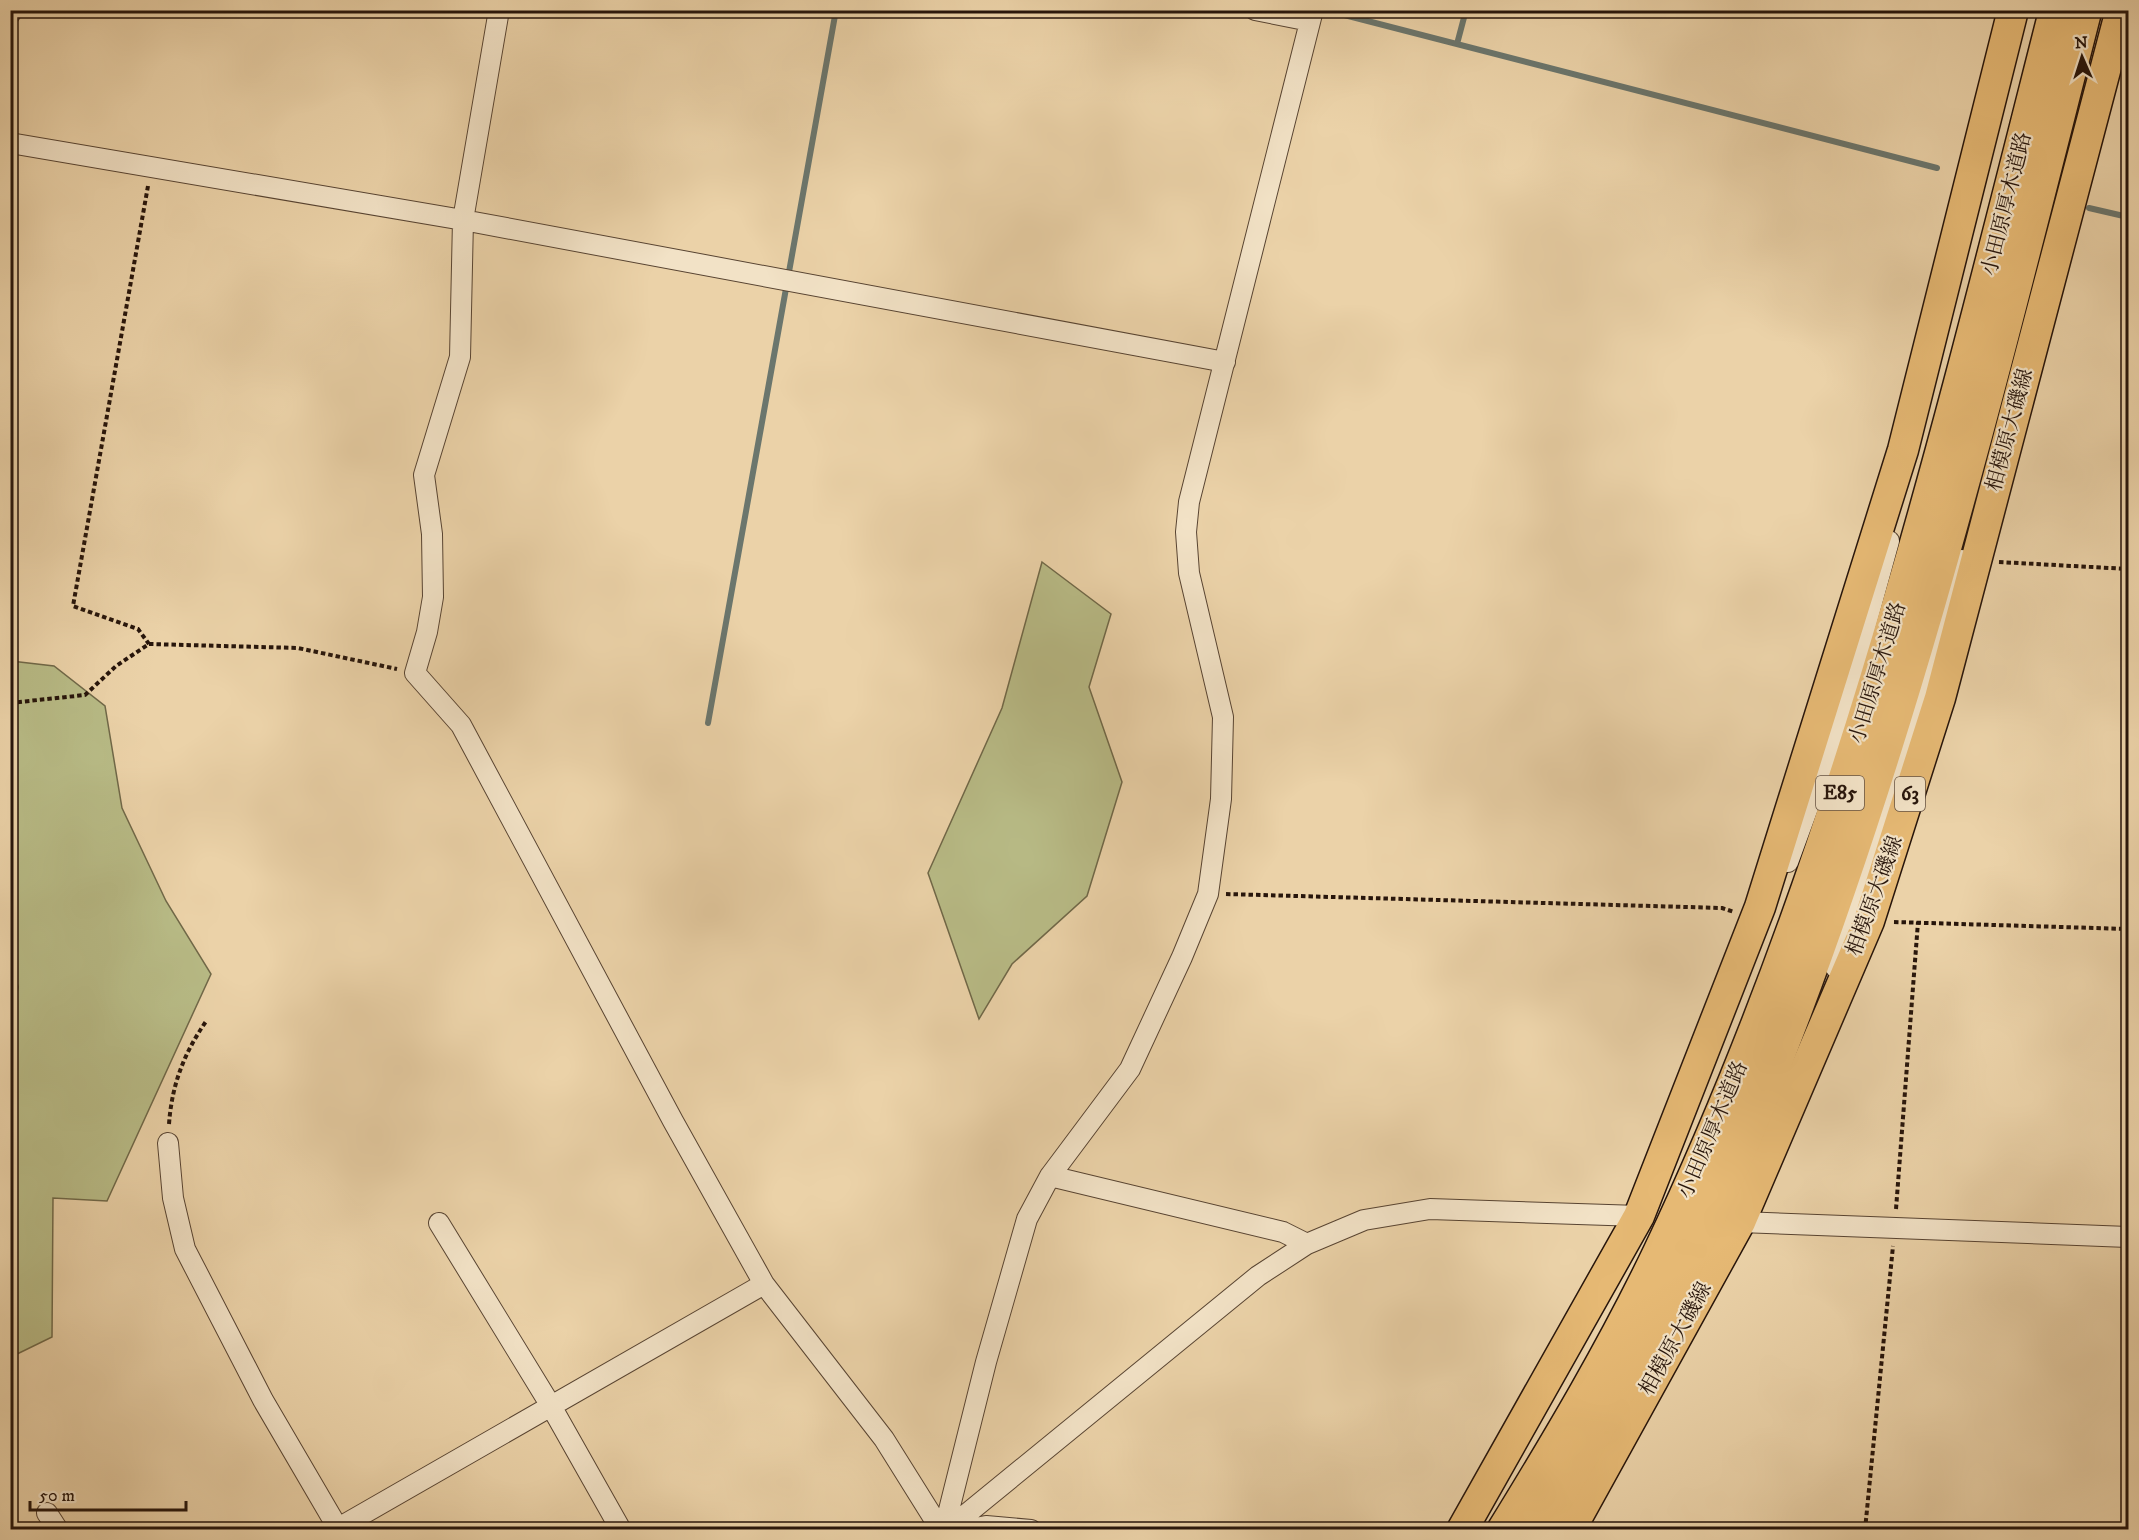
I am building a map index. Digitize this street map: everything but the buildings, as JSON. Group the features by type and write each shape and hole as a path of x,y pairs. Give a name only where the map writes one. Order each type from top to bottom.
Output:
{"highway":[{"name":"小田原厚木道路","path":"1504,1530 1573,1418 1659,1254 1731,1093 1800,913 1876,687 1943,456 2056,10"},
{"name":"小田原厚木道路","path":"1537,1530 1598,1430 1686,1264 1758,1106 1827,925 1904,689 1970,464 2085,10"}],"main road":[{"path":"1462,1530 1639,1216 1754,921 1904,450 2013,10"},
{"name":"相模原大磯線","path":"1570,1530 1740,1222 1869,921 1940,698 2121,10"}],"street":[{"path":"499,10 463,220 460,357 424,475 432,534 433,597 428,632 415,673 461,725 764,1284 884,1438 944,1530"},
{"path":"944,1530 986,1362 1027,1219 1050,1176 1130,1069 1182,957 1208,894 1221,799 1223,717 1189,573 1186,532 1189,502 1312,16 1256,10"},
{"path":"10,143 463,220 1224,362"},
{"path":"1720,1009 1743,987 1838,726 1897,512 1904,450"},
{"path":"1837,996 1835,969 1909,739 1960,566 1999,471"},
{"path":"168,1143 173,1198 185,1249 263,1400 337,1529 764,1284"},
{"path":"1050,1176 1283,1232 1307,1244"},
{"path":"944,1530 1258,1275 1307,1244 1364,1220 1430,1209 1639,1216"},
{"path":"1740,1222 2128,1237"},
{"path":"439,1223 551,1406 621,1530"},
{"path":"47,1513 58,1530"},
{"path":"966,1530 986,1526 1031,1530"}],"path":[{"path":"149,644 138,629 73,606 151,168"},
{"path":"1977,560 2128,569"},
{"path":"10,703 85,695 116,666 149,644 298,648 415,673"},
{"path":"1208,894 1722,908 1754,921"},
{"path":"1869,921 2128,929"},
{"path":"168,1143 176,1076 190,1044 207,1020"}],"green space":[{"path":"1042,562 1111,614 1089,687 1122,782 1087,896 1012,964 979,1019 928,873 1002,708"},
{"path":"11,661 54,666 105,706 122,808 166,901 211,974 107,1201 53,1198 52,1337 11,1357 10,1034 18,987 10,951"}],"waterway":[{"path":"708,723 836,10"},
{"path":"1325,10 1937,168"},
{"path":"1457,44 1466,10"},
{"path":"2089,208 2128,217"}]}
